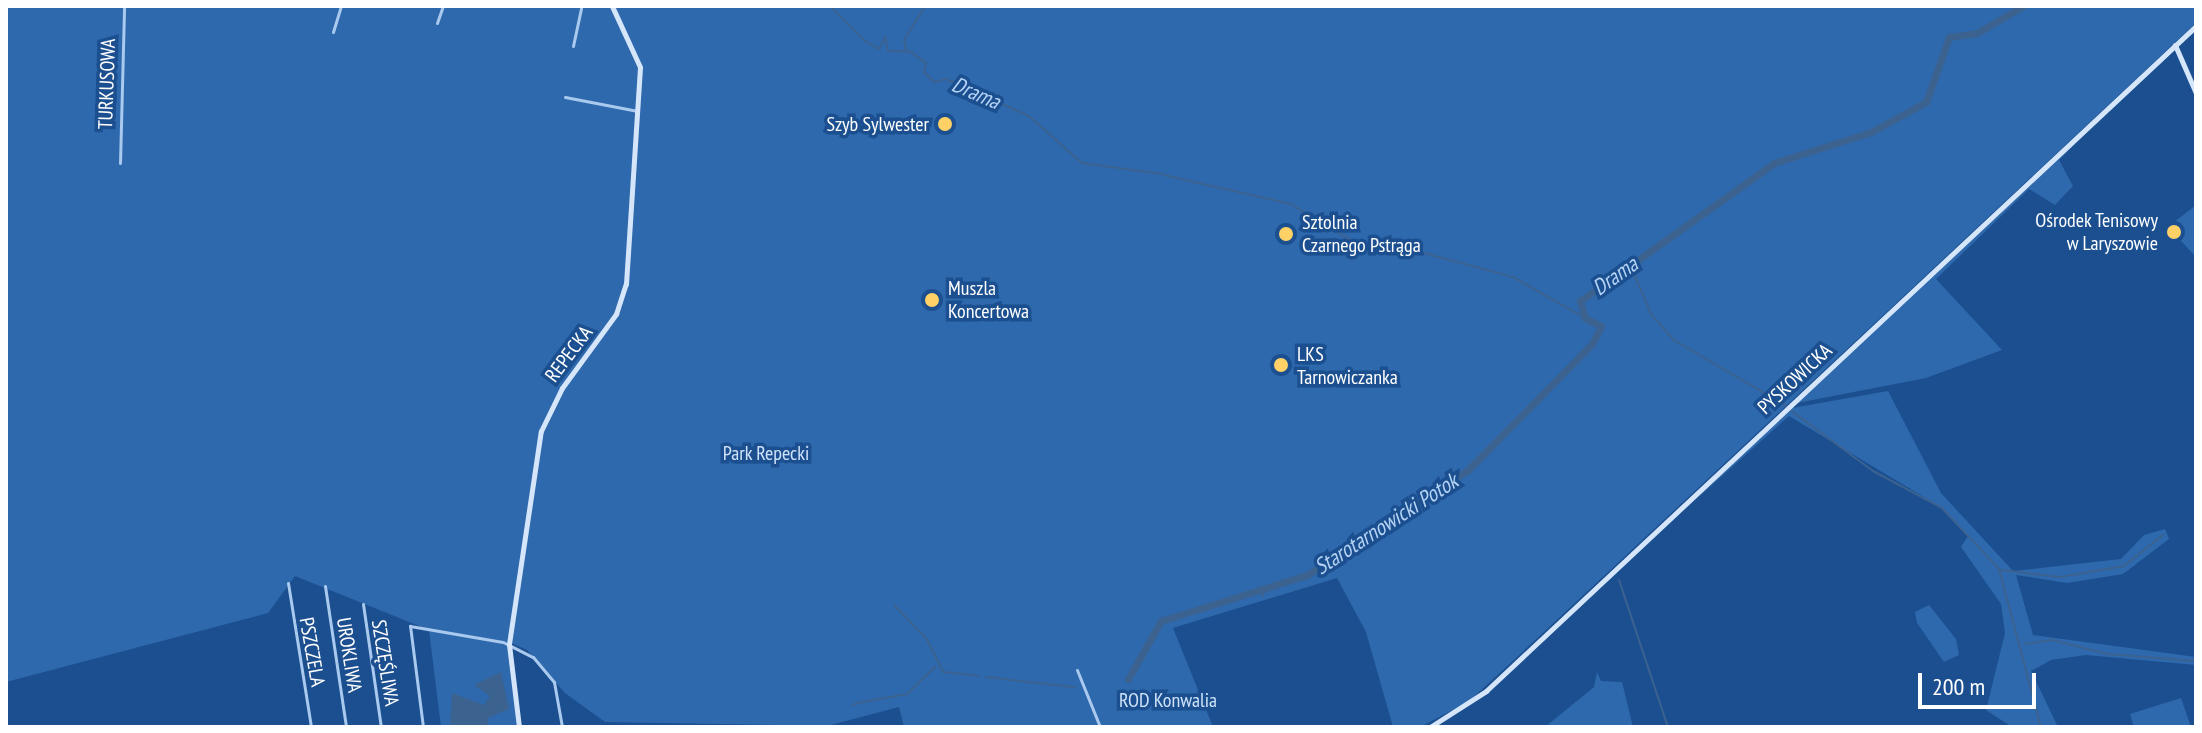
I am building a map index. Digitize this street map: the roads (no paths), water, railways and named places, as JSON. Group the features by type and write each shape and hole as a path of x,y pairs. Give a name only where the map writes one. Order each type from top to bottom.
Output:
{"street":[{"name":"TURKUSOWA","path":"120,163 124,6"},
{"path":"333,32 341,6"},
{"path":"437,23 443,6"},
{"name":"REPECKA","path":"519,727 509,644 541,431 624,295 640,63 612,6"},
{"path":"573,46 581,8"},
{"name":"PYSKOWICKA","path":"1430,727 1506,673 2196,26"},
{"path":"2175,45 2196,93"},
{"path":"565,97 638,111"},
{"name":"PSZCZELA","path":"288,583 311,727"},
{"name":"UROKLIWA","path":"325,586 346,727"},
{"name":"SZCZĘŚLIWA","path":"363,604 381,727"},
{"path":"423,727 410,626 509,644 551,677 562,727"},
{"path":"1077,670 1100,727"}],"waterway":[{"name":"Drama","path":"830,6 865,41 879,49 885,37 888,51 911,52 926,63 924,72 934,82 946,79 1029,116 1082,163 1162,174"},
{"path":"906,50 904,40 925,6"},
{"name":"Starotarnowicki Potok","path":"1128,679 1161,621 1307,575 1468,470 1592,344 1601,326 1585,318 1580,301 1774,163 1871,132 1926,102 1949,37 1977,33 2023,6"},
{"name":"Drama","path":"1164,175 1291,204 1359,245 1387,243 1513,277 1585,318"},
{"path":"1632,269 1651,314 1674,340 1786,406"},
{"path":"1790,410 1873,471 1942,508 1999,569 2041,727"},
{"path":"2001,570 2060,577 2124,566 2163,535"},
{"path":"1619,580 1668,727"},
{"name":"Starotarnowicki Potok","path":"1262,596 1266,589"},
{"path":"894,605 926,638 943,672 979,676"},
{"path":"2025,644 2053,640 2107,654 2196,661"},
{"path":"857,703 907,694 936,666"},
{"path":"986,677 1074,687"},
{"path":"852,705 856,704"}],"place":[{"name":"Szyb Sylwester","path":"945,124"},
{"name":"Ośrodek Tenisowy w Laryszowie","path":"2174,232"},
{"name":"Sztolnia Czarnego Pstrąga","path":"1286,234"},
{"name":"Muszla Koncertowa","path":"932,300"},
{"name":"LKS Tarnowiczanka","path":"1281,365"}],"park label":[{"name":"Park Repecki","path":"766,453"},
{"name":"ROD Konwalia","path":"1168,700"}]}
